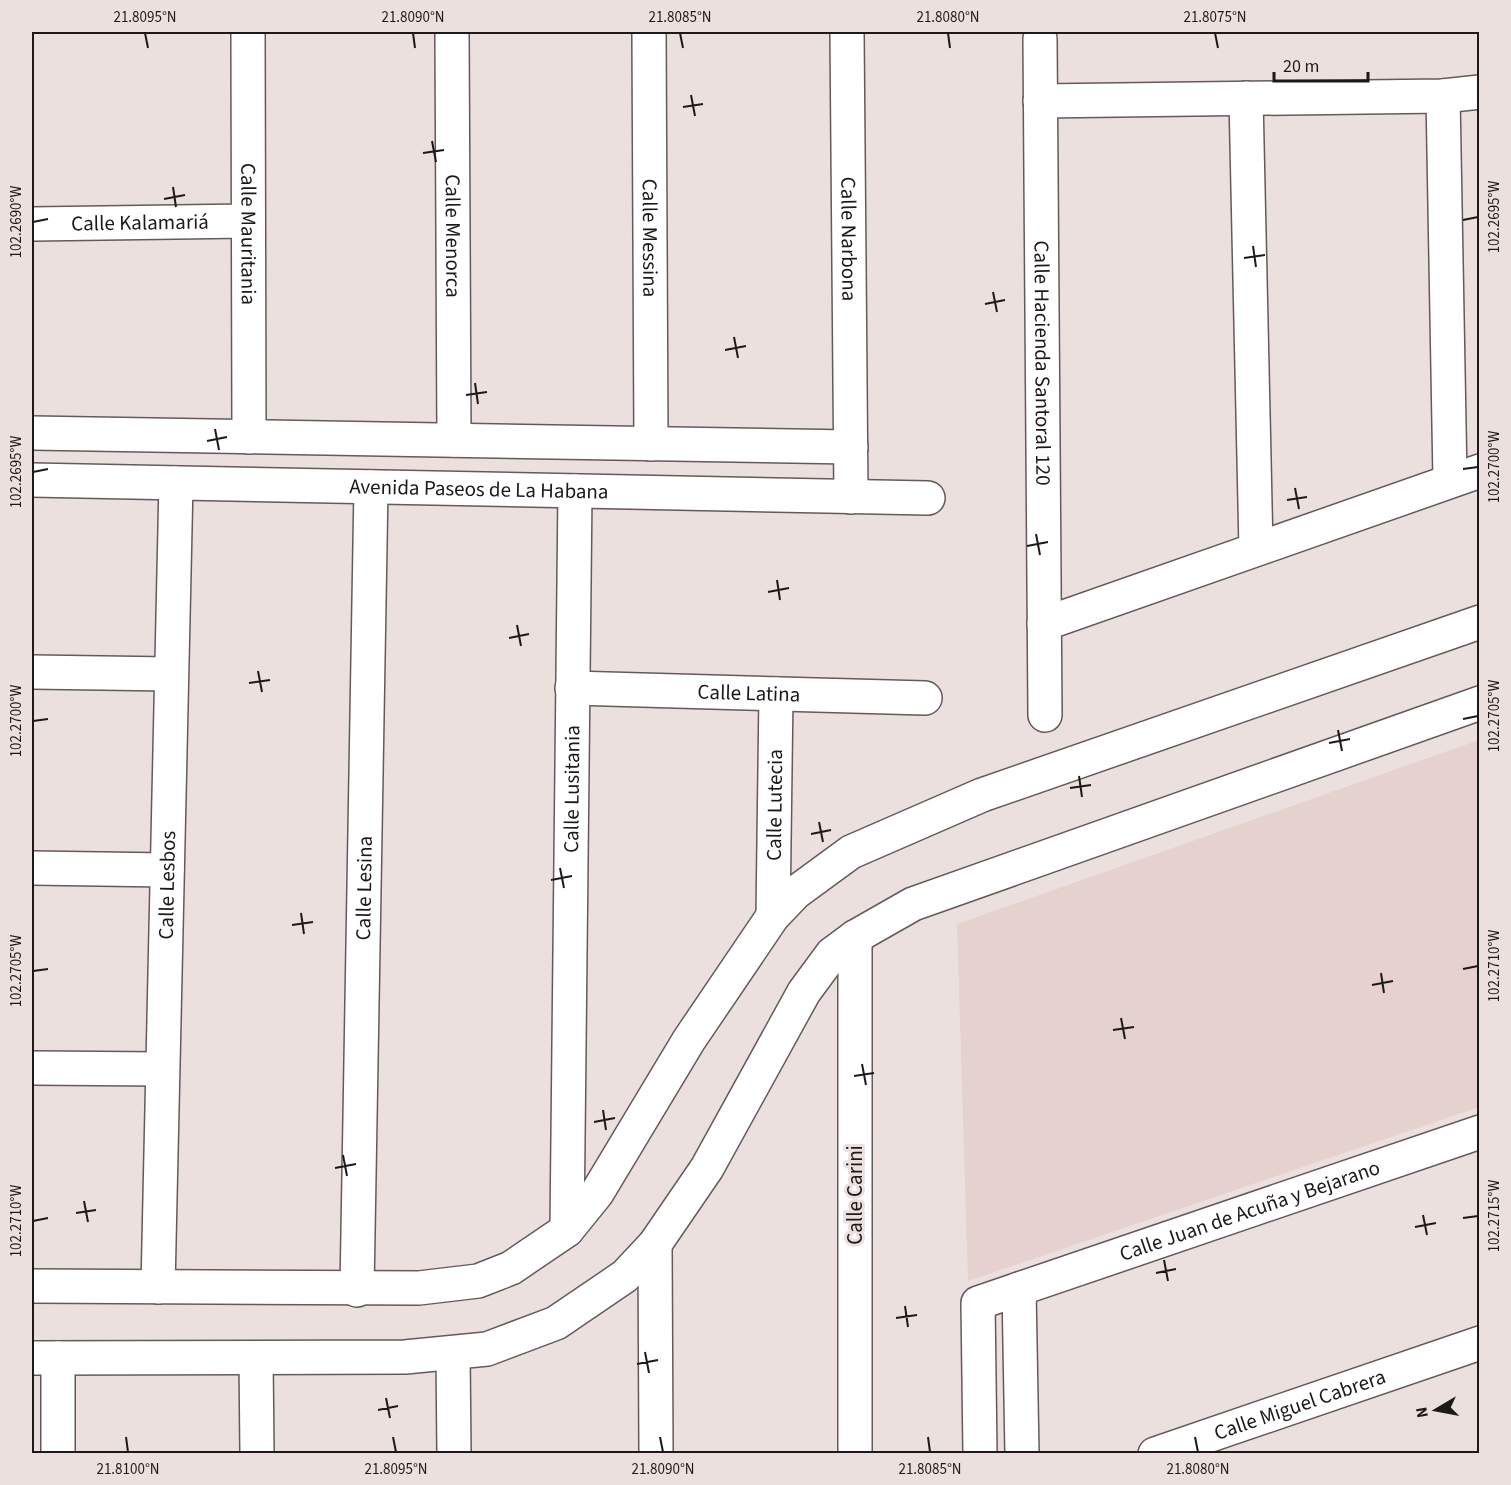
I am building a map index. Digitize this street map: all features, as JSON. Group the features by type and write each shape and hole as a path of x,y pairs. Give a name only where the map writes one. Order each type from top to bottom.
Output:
{"street":[{"name":"Calle Mauritania","path":"248,32 249,437"},
{"name":"Calle Menorca","path":"452,32 454,441"},
{"name":"Calle Messina","path":"649,32 651,444"},
{"name":"Calle Narbona","path":"847,32 851,497"},
{"name":"Calle Hacienda Santoral 120","path":"1040,39 1045,715"},
{"path":"1040,101 1443,96 1479,92"},
{"path":"1044,624 1465,475 1443,96"},
{"path":"1246,98 1256,549"},
{"name":"Calle Kalamariá","path":"32,224 248,221"},
{"path":"32,434 851,447"},
{"name":"Avenida Paseos de La Habana","path":"32,480 928,498"},
{"name":"Calle Lesbos","path":"158,1287 176,483"},
{"name":"Calle Lesina","path":"357,1290 372,487"},
{"name":"Calle Lusitania","path":"567,1230 575,491"},
{"path":"32,1286 357,1290 419,1288 478,1281 511,1268 567,1230 597,1193 689,1040 773,916 795,893 851,852 982,795 1479,622"},
{"path":"32,672 171,674"},
{"name":"Calle Latina","path":"572,688 925,698"},
{"name":"Calle Lutecia","path":"773,916 776,694"},
{"path":"58,1454 45,1358 405,1358 487,1349 556,1323 624,1276 655,1244 707,1168 804,993 832,954 855,937 913,904 1479,703"},
{"path":"32,868 167,870"},
{"name":"Calle Carini","path":"855,937 855,1454"},
{"path":"32,1068 162,1069"},
{"name":"Calle Juan de Acuña y Bejarano","path":"980,1454 978,1303 1479,1132"},
{"path":"655,1244 656,1454"},
{"path":"1019,1289 1022,1454"},
{"name":"Calle Miguel Cabrera","path":"1155,1454 1479,1343"},
{"path":"453,1353 454,1454"},
{"path":"256,1358 257,1454"}],"shaded area":[{"path":"1479,740 1479,1107 968,1281 957,924"}]}
